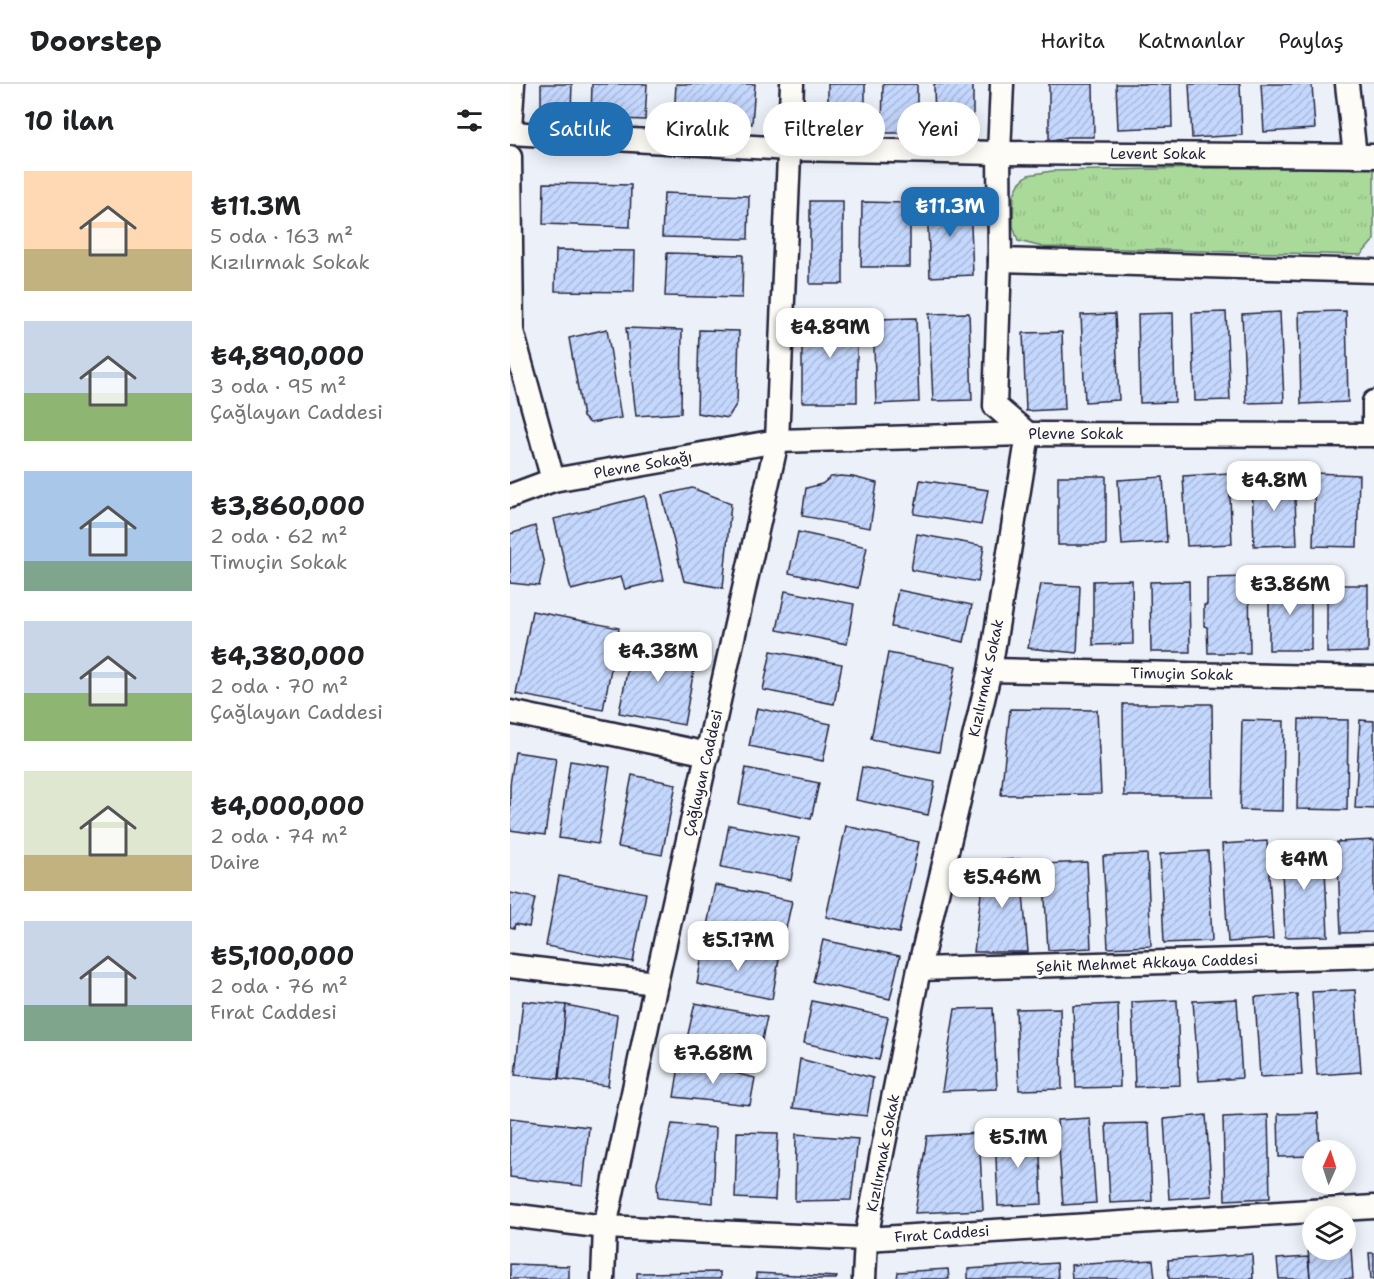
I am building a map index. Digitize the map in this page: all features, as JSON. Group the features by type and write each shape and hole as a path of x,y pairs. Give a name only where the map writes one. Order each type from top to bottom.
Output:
{"street":[{"path":"510,131 513,84"},
{"name":"Çağlayan Caddesi","path":"791,102 792,84"},
{"path":"1002,84 999,153 1000,260 995,406 1028,434"},
{"path":"1347,84 1365,156"},
{"name":"Levent Sokak","path":"510,131 763,147"},
{"name":"Levent Sokak","path":"885,151 1365,156"},
{"name":"Çağlayan Caddesi","path":"603,1279 605,1227 656,983 777,441 789,156"},
{"path":"510,157 511,331 553,480"},
{"path":"1000,260 1374,271"},
{"path":"1374,402 1374,435"},
{"name":"Plevne Sokak","path":"777,441 1028,434 1374,435"},
{"name":"Kızılırmak Sokak","path":"864,1279 867,1239 882,1153 919,969 990,670 1028,434"},
{"name":"Plevne Sokağı","path":"510,496 553,480 777,441"},
{"name":"Timuçin Sokak","path":"990,670 1374,678"},
{"path":"510,712 708,753"},
{"name":"Şehit Mehmet Akkaya Caddesi","path":"919,969 1374,956"},
{"path":"510,966 656,983"},
{"name":"Fırat Caddesi","path":"510,1215 605,1227 867,1239 1374,1207"}],"green space":[{"path":"1374,165 1374,240 1361,255 1043,247 1018,241 1013,226 1014,194 1020,182 1028,175 1052,171"}],"building":[{"path":"541,84 572,84 571,102 541,102"},
{"path":"592,84 647,84 645,120 633,120 633,102 591,102"},
{"path":"676,84 755,84 752,124 751,102 675,102"},
{"path":"828,84 865,84 865,102 828,102"},
{"path":"883,84 917,84 917,102 897,102 897,133 885,133 885,102 883,102"},
{"path":"934,84 973,84 973,102 934,102"},
{"path":"1049,84 1093,84 1094,137 1049,140"},
{"path":"1116,84 1171,84 1172,127 1118,129"},
{"path":"1189,84 1240,84 1242,135 1192,138"},
{"path":"1261,84 1312,84 1315,129 1264,132"},
{"path":"544,183 631,185 630,227 543,224"},
{"path":"664,193 749,196 748,239 662,237"},
{"path":"970,200 973,275 930,277 927,202"},
{"path":"810,201 843,201 843,284 810,284"},
{"path":"862,202 910,203 910,267 861,267"},
{"path":"556,250 635,251 634,292 555,291"},
{"path":"667,253 743,255 742,298 665,296"},
{"path":"1346,311 1348,402 1301,404 1299,312"},
{"path":"1226,312 1230,400 1195,401 1192,313"},
{"path":"1280,312 1284,402 1246,403 1242,314"},
{"path":"969,313 972,400 933,401 929,314"},
{"path":"1173,313 1175,402 1140,403 1138,314"},
{"path":"1115,314 1119,400 1085,402 1081,315"},
{"path":"802,316 857,316 857,402 802,402"},
{"path":"916,318 919,402 876,404 873,319"},
{"path":"626,328 682,330 681,413 636,416"},
{"path":"607,329 621,418 590,423 583,417 569,338"},
{"path":"699,330 739,331 737,403 728,418 697,413"},
{"path":"1062,332 1065,409 1026,411 1023,333"},
{"path":"1229,473 1232,544 1187,546 1183,476"},
{"path":"1315,473 1359,475 1357,547 1313,546"},
{"path":"841,476 877,483 870,528 802,516 806,488 822,484 831,477"},
{"path":"1058,476 1106,476 1106,545 1058,545"},
{"path":"1163,477 1167,542 1122,545 1118,480"},
{"path":"1294,477 1297,545 1254,546 1252,479"},
{"path":"920,480 988,490 981,525 914,514"},
{"path":"692,488 731,503 723,588 684,581 662,495"},
{"path":"645,496 664,580 625,589 621,577 571,590 554,519"},
{"path":"535,526 544,564 539,586 510,583 510,534"},
{"path":"798,532 867,547 858,588 789,573"},
{"path":"917,534 984,546 978,582 911,570"},
{"path":"1249,577 1250,653 1208,653 1207,627 1204,626 1207,578"},
{"path":"1132,580 1133,644 1093,645 1093,581"},
{"path":"1189,581 1190,652 1151,652 1150,582"},
{"path":"1269,581 1311,581 1311,650 1269,650"},
{"path":"1041,584 1080,586 1077,653 1028,648"},
{"path":"1327,585 1368,585 1368,652 1327,653"},
{"path":"898,590 972,605 964,642 891,627"},
{"path":"785,591 854,604 847,644 777,630"},
{"path":"532,611 619,628 603,710 516,694"},
{"path":"633,641 697,653 684,725 619,713"},
{"path":"771,651 842,664 834,704 763,690"},
{"path":"888,653 956,666 939,752 871,739"},
{"path":"1123,704 1212,704 1213,796 1124,796"},
{"path":"757,708 831,724 823,761 749,746"},
{"path":"1010,709 1097,710 1101,794 1001,795"},
{"path":"1299,719 1348,720 1347,810 1297,809"},
{"path":"1242,720 1284,721 1283,811 1240,810"},
{"path":"1360,720 1374,721 1374,809 1355,808"},
{"path":"515,752 556,758 545,835 510,830 510,785"},
{"path":"570,761 610,767 598,844 559,838"},
{"path":"862,767 935,782 928,815 856,800"},
{"path":"746,768 819,783 811,819 739,804"},
{"path":"632,775 676,784 662,855 618,847"},
{"path":"729,825 799,838 791,880 721,867"},
{"path":"846,826 919,842 899,933 826,917"},
{"path":"1374,840 1374,932 1341,933 1337,842"},
{"path":"1267,841 1273,939 1228,942 1222,844"},
{"path":"1324,846 1328,936 1285,937 1281,847"},
{"path":"1208,851 1212,941 1164,943 1160,854"},
{"path":"1147,854 1151,946 1108,948 1103,856"},
{"path":"1020,859 1028,952 974,952 985,861"},
{"path":"1087,862 1091,948 1048,950 1043,864"},
{"path":"559,876 646,893 633,962 546,946"},
{"path":"715,885 792,901 783,942 707,926"},
{"path":"510,893 535,898 529,927 515,924 514,928 510,927"},
{"path":"823,940 900,956 890,999 813,982"},
{"path":"704,944 779,959 772,999 697,984"},
{"path":"1355,990 1361,1072 1317,1075 1312,992"},
{"path":"1297,994 1302,1075 1260,1077 1255,997"},
{"path":"1237,999 1242,1078 1199,1081 1193,1001"},
{"path":"1177,1000 1180,1085 1135,1087 1132,1002"},
{"path":"523,1001 566,1005 559,1079 515,1075"},
{"path":"812,1001 888,1017 879,1060 804,1043"},
{"path":"695,1003 767,1017 758,1058 686,1043"},
{"path":"1118,1004 1120,1087 1076,1088 1073,1006"},
{"path":"566,1005 617,1015 608,1086 559,1079"},
{"path":"993,1008 997,1089 942,1091 955,1009"},
{"path":"1060,1008 1062,1089 1019,1090 1016,1009"},
{"path":"800,1059 873,1078 867,1116 793,1108"},
{"path":"680,1060 755,1078 750,1105 674,1097"},
{"path":"1318,1113 1319,1140 1302,1140 1302,1156 1279,1157 1278,1114"},
{"path":"1206,1115 1212,1196 1169,1199 1164,1119"},
{"path":"1268,1115 1270,1198 1225,1200 1223,1117"},
{"path":"510,1118 589,1127 583,1186 510,1177"},
{"path":"1090,1118 1096,1203 1063,1205 1057,1120"},
{"path":"1149,1123 1152,1201 1110,1203 1106,1124"},
{"path":"672,1124 716,1128 713,1203 658,1198 657,1183"},
{"path":"737,1132 778,1133 775,1200 735,1198"},
{"path":"1039,1132 1042,1204 998,1206 995,1134"},
{"path":"979,1133 983,1210 915,1213 927,1136"},
{"path":"796,1134 858,1139 851,1200 795,1201"},
{"path":"1369,1253 1374,1253 1374,1279 1371,1279"},
{"path":"1252,1254 1253,1279 1169,1279 1168,1260"},
{"path":"1302,1257 1302,1260 1308,1260 1310,1279 1279,1279 1277,1259"},
{"path":"1153,1260 1155,1279 1072,1279 1071,1265"},
{"path":"1309,1260 1352,1260 1353,1279 1310,1279"},
{"path":"1057,1263 1058,1279 968,1279 968,1269"},
{"path":"510,1264 569,1266 569,1279 510,1279"},
{"path":"948,1269 949,1279 897,1279 898,1272"},
{"path":"720,1272 720,1279 637,1279 637,1273"},
{"path":"756,1273 837,1277 836,1279 756,1279"}]}
